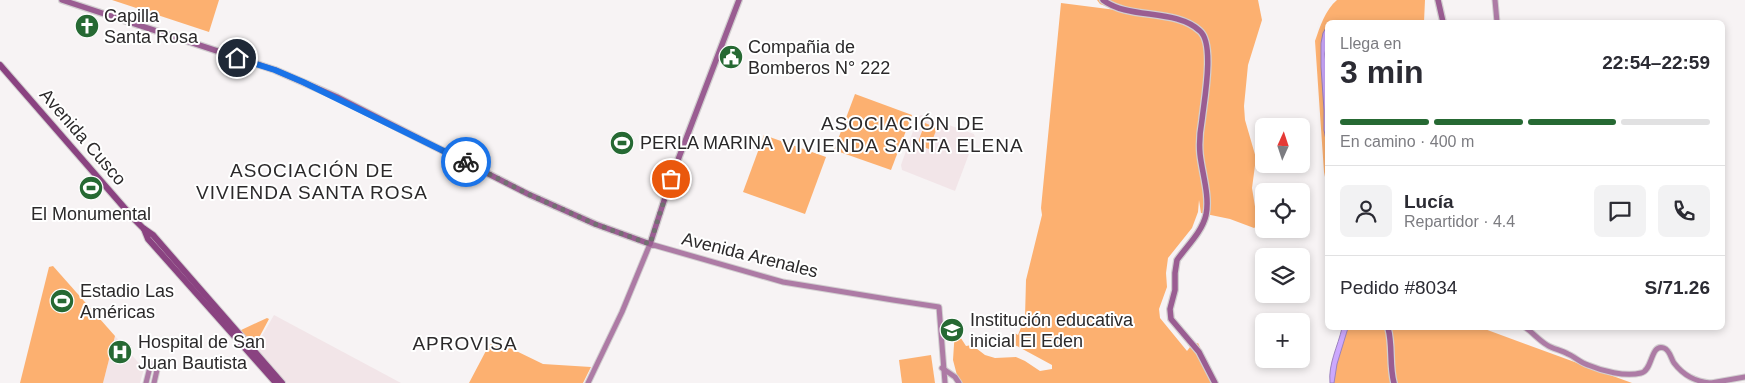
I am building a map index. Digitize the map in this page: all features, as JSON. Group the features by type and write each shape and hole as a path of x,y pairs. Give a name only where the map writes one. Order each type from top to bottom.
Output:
{"highway":[{"name":"Avenida Cusco","path":"0,65 143,228 153,235 282,383"},
{"name":"Avenida Cusco","path":"143,228 148,239 276,383"}],"main road":[{"name":"Avenida Arenales","path":"62,0 275,70 336,97 528,194 595,224 650,244 783,282 939,307 942,368"},
{"path":"588,383 622,312 650,244 676,164 739,0"},
{"path":"1103,0 1123,10 1167,16 1182,21 1201,31 1205,38 1208,58 1200,147 1206,213 1200,230 1175,266 1175,290 1170,314 1174,324 1199,352 1215,383"},
{"path":"1438,0 1443,20"},
{"path":"1494,0 1497,20"},
{"path":"1389,330 1391,338 1391,373 1394,383"},
{"path":"1528,330 1546,344 1575,357 1586,365 1626,374 1645,372 1655,350 1663,348 1667,350 1673,362 1682,372 1693,379 1711,383 1745,377"},
{"path":"146,383 151,363"},
{"path":"942,368 945,383"},
{"path":"942,368 955,377 959,383"},
{"path":"154,383 157,370"}],"shaded area":[{"path":"112,0 219,0 209,32"},
{"path":"1097,0 1258,0 1262,20 1248,65 1244,106 1245,120 1255,155 1252,188 1255,206 1255,227 1230,219 1201,213 1199,200 1198,212 1192,228 1168,258 1167,287 1159,309 1160,318 1187,351 1198,343 1217,383 959,383 953,360 955,329 966,346 972,345 985,355 995,358 1016,357 1040,371 1052,369 1052,365 1013,344 1009,337 1015,333 1018,335 1025,317 1026,280 1042,215 1041,208 1061,3 1116,10 1100,4"},
{"path":"1337,0 1425,0 1424,20 1325,20 1325,177 1315,41 1326,14"},
{"path":"1325,30 1325,135 1321,67 1323,33"},
{"path":"855,94 912,115 891,170 834,150"},
{"path":"921,115 974,134 975,138 955,191 902,170 901,165 918,117"},
{"path":"925,123 937,128 929,149 917,145"},
{"path":"764,135 826,157 805,214 743,192"},
{"name":"Estadio Las Américas","path":"53,266 115,336 103,383 20,383 49,267"},
{"path":"274,315 401,383 285,383 255,348"},
{"path":"267,318 269,319 254,347 239,331"},
{"path":"1341,330 1347,330 1337,364 1334,383 1330,383 1332,362"},
{"path":"1343,330 1487,330 1632,383 1332,383"},
{"name":"Hospital de San Juan Bautista","path":"115,336 144,369 140,383 103,383"},
{"path":"498,342 543,364 591,367 583,383 469,383 489,345"},
{"path":"931,355 935,383 902,383 899,360"}],"way so far":[{"path":"466,162 528,194 595,224 650,244 671,179"}],"place":[{"name":"Capilla Santa Rosa","path":"87,26"},
{"name":"Compañia de Bomberos N° 222","path":"731,57"},
{"name":"PERLA MARINA","path":"622,143"},
{"name":"El Monumental","path":"91,188"},
{"name":"Estadio Las Américas","path":"62,301"},
{"name":"Institución educativa inicial El Eden","path":"952,330"},
{"name":"Hospital de San Juan Bautista","path":"120,352"}],"district":[{"name":"ASOCIACIÓN DE VIVIENDA SANTA ELENA","path":"903,134"},
{"name":"ASOCIACIÓN DE VIVIENDA SANTA ROSA","path":"312,181"},
{"name":"APROVISA","path":"465,343"}],"route":[{"path":"237,58 275,70 303,82 466,162"}]}
